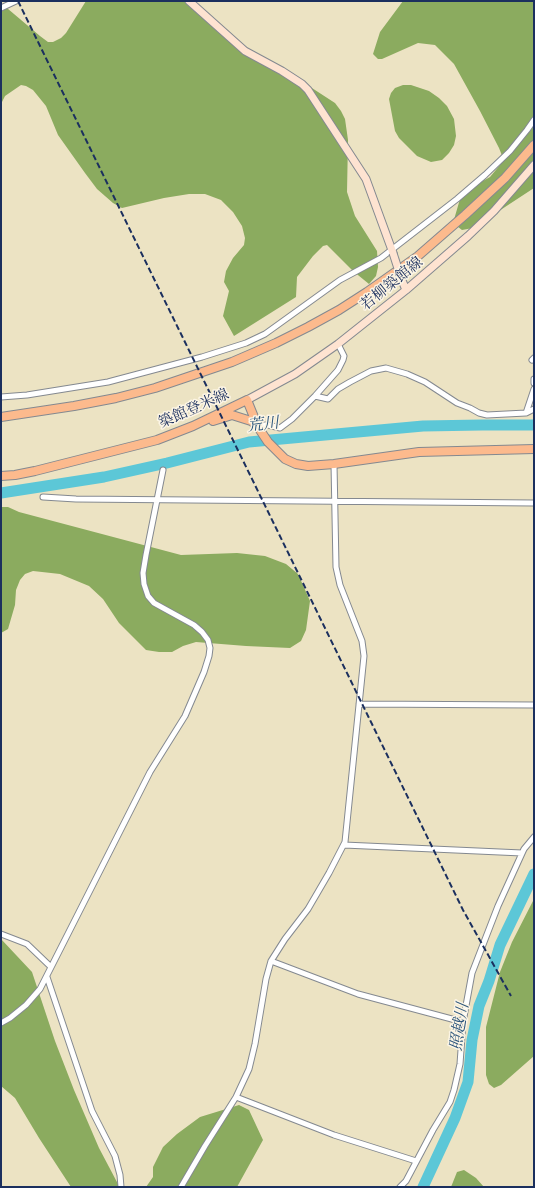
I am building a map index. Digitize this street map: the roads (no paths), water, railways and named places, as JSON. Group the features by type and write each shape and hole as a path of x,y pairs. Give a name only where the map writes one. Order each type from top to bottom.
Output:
{"main road":[{"path":"189,1 245,51 282,71 302,84 308,90 366,179 406,290"},
{"path":"1,422 116,398 155,388 232,362 276,343 339,310 392,275 447,231 505,178 534,145"},
{"name":"若柳築館線","path":"247,400 295,374 338,344 406,290 468,236 494,211 534,165"},
{"name":"築館登米線","path":"1,476 35,471 157,440 193,426 247,400 259,429 268,442 285,459 296,464 308,466 334,464 419,452 534,449"},
{"path":"1,414 74,406"},
{"path":"1,417 74,406"},
{"path":"193,426 210,423 232,414 250,421 259,429"}],"street":[{"path":"1,8 16,1"},
{"path":"1,397 27,395 108,382 196,359 246,343 265,334 340,280 392,252 485,175 510,151 534,120"},
{"path":"259,429 262,425 280,428 292,419 315,396 338,370 343,360 344,356 338,344"},
{"path":"315,396 328,399 338,389 350,382 371,371 386,368 407,374 425,382 457,403 487,416 526,413 534,409"},
{"path":"526,413 534,388"},
{"path":"181,1187 236,1097 250,1069 266,979 271,961 285,939 308,909 345,842 364,656 362,642 340,585 336,567 334,464"},
{"path":"1,1023 26,1005 40,989 47,977 150,772 185,716 204,672 209,656 210,648 208,640 202,632 194,625 154,603 148,596 144,584 143,573 146,555 163,470"},
{"path":"43,497 76,499 334,500 534,503"},
{"path":"359,704 534,705"},
{"path":"400,1187 406,1181 450,1102 460,1064 463,1022 472,973 498,906 522,853 534,837"},
{"path":"344,845 522,853"},
{"path":"1,934 27,944 51,967"},
{"path":"271,961 358,994 463,1022"},
{"path":"47,977 92,1111 115,1156 120,1175 121,1187"},
{"path":"236,1097 334,1135 416,1161"}],"waterway":[{"name":"荒川","path":"1,493 104,477 249,442 423,426 534,425"},
{"name":"照越川","path":"423,1187 455,1118 468,1082 472,1040 479,1006 489,981 500,945 534,874"}],"railway":[{"path":"18,1 463,910 511,996"}]}
